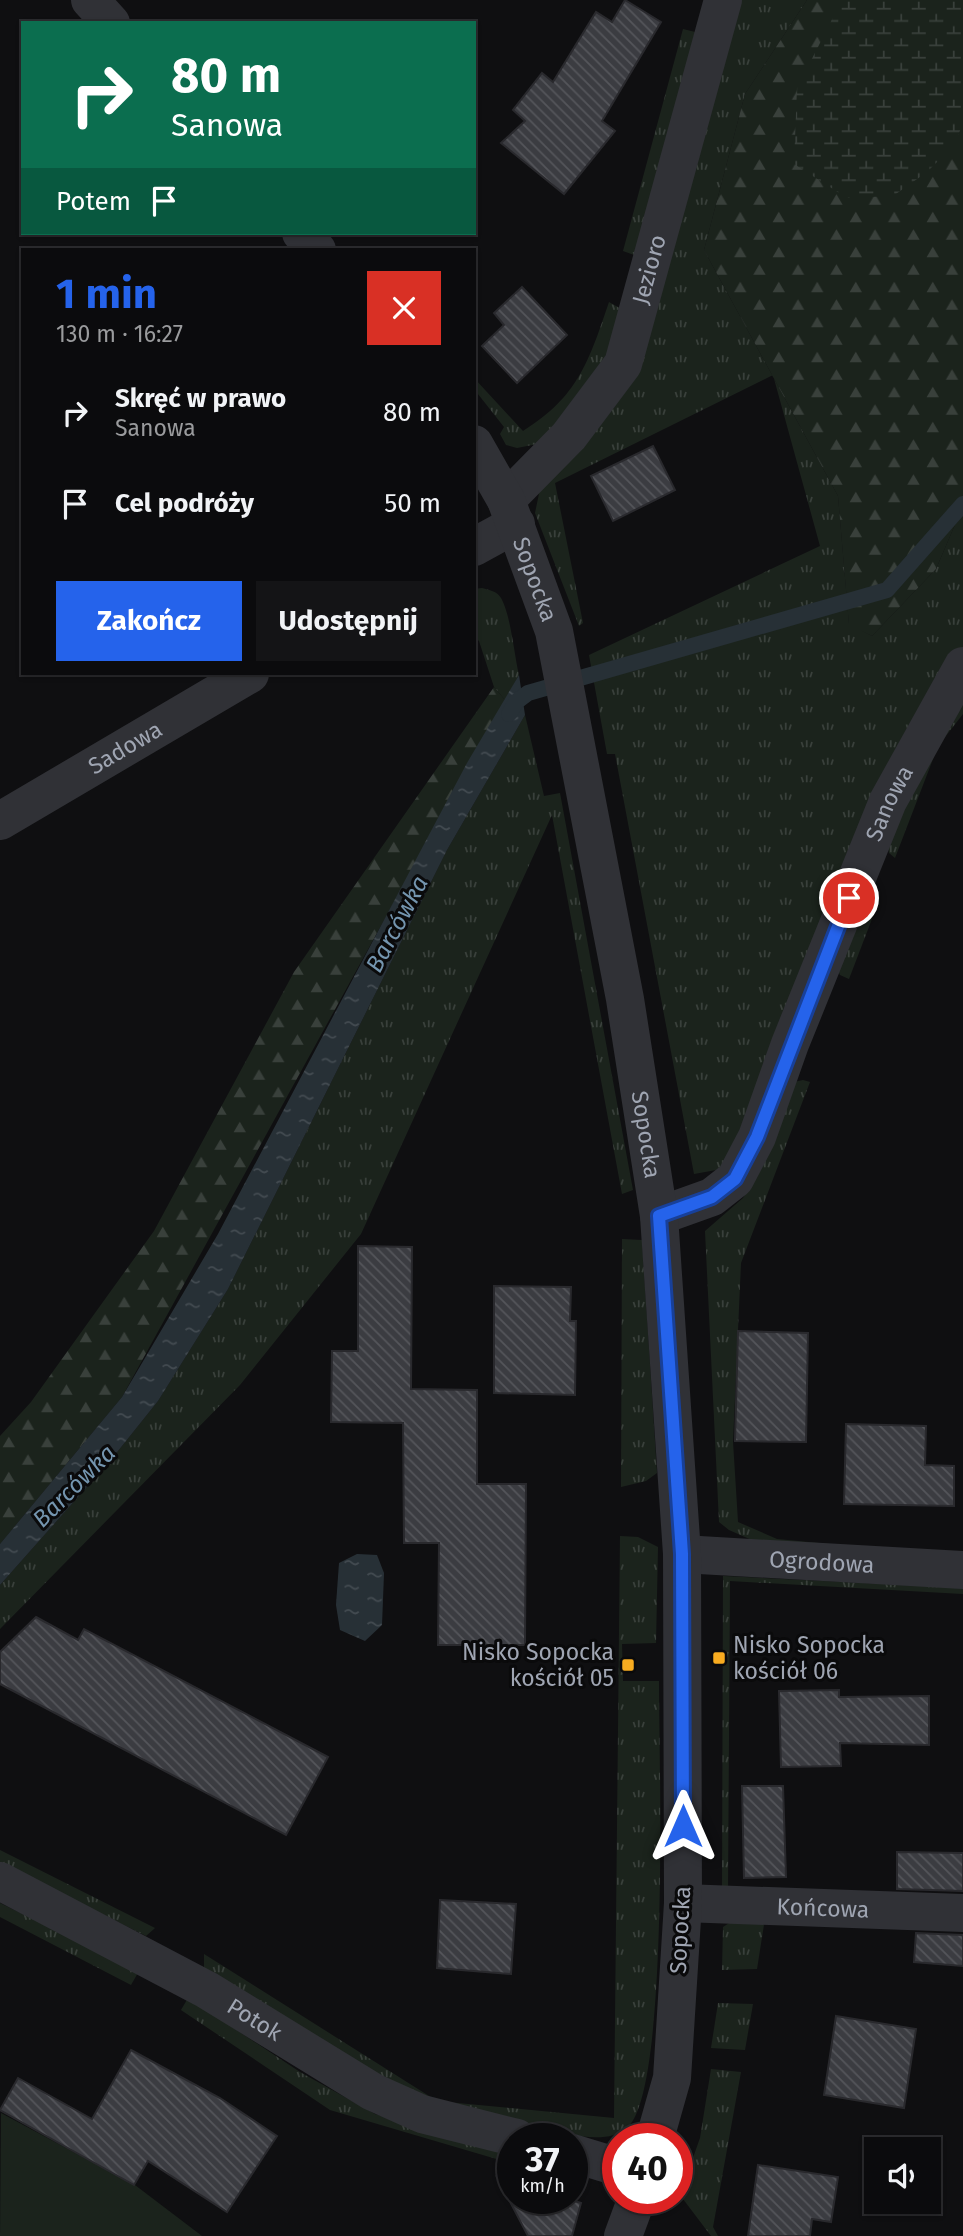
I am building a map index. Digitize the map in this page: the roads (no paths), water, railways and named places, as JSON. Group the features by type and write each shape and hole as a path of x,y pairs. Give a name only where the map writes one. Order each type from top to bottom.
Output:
{"street":[{"path":"90,0 109,21"},
{"name":"Jezioro","path":"511,512 623,364 723,0"},
{"path":"303,235 315,248"},
{"name":"Sopocka","path":"476,448 511,512 554,631 625,999 659,1216 682,1554 683,1903 672,2078 660,2123"},
{"path":"476,545 511,512"},
{"name":"Sanowa","path":"659,1216 712,1197 735,1179 757,1137 790,1044 887,801 963,666"},
{"name":"Sadowa","path":"0,821 248,675"},
{"name":"Ogrodowa","path":"682,1554 963,1570"},
{"name":"Potok","path":"0,1881 207,1990 373,2092 422,2114 497,2133"},
{"name":"Końcowa","path":"683,1903 963,1913"},
{"path":"623,2236 631,2214"}],"water":[{"path":"519,675 525,715 447,850 228,1289 158,1401 110,1461 0,1585 0,1544 122,1397 218,1234 467,763"},
{"path":"357,1554 377,1555 384,1573 382,1625 365,1641 340,1630 336,1605 339,1563"}],"waterway":[{"name":"Barcówka","path":"509,714 516,702 528,693 887,590 963,504"}],"place":[{"name":"Nisko Sopocka kościół 06","path":"719,1658"},
{"name":"Nisko Sopocka kościół 05","path":"628,1665"}]}
